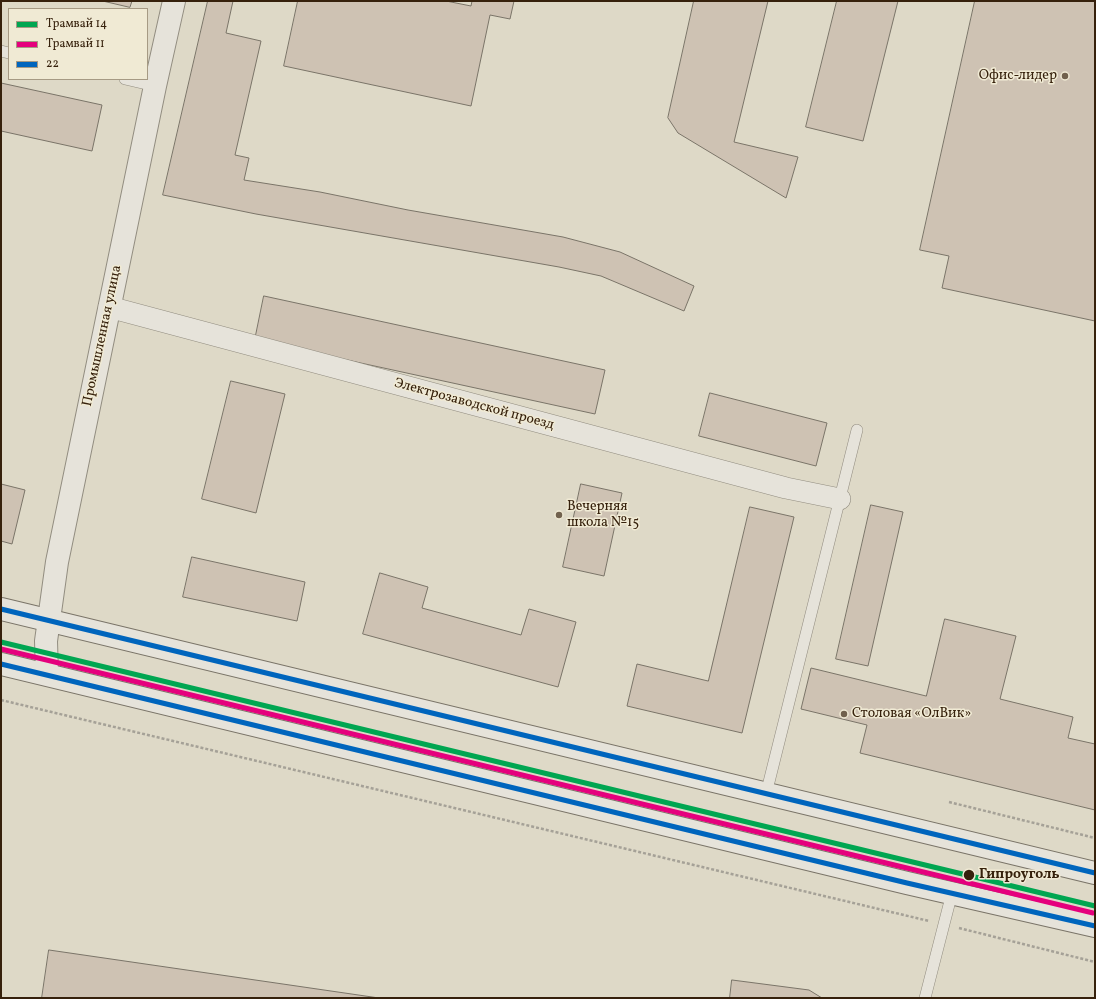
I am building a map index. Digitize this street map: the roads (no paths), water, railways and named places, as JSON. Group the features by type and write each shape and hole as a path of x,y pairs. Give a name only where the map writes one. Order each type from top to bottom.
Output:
{"main road":[{"name":"Промышленная улица","path":"47,674 46,641 57,562 155,86 174,1"},
{"path":"1,609 1095,873"},
{"path":"1,664 952,893 1095,926"}],"street":[{"name":"Электрозаводской проезд","path":"109,307 786,488 840,499"}],"lane":[{"path":"129,80 155,86"},
{"path":"766,794 857,430"},
{"path":"925,998 952,893"}],"tram line":[{"name":"14","path":"1,642 1095,906"},
{"name":"11","path":"1,649 1093,913"}],"place":[{"name":"Офис-лидер","path":"1065,76"},
{"name":"Вечерняя школа №15","path":"559,515"},
{"name":"Столовая «ОлВик»","path":"844,714"},
{"name":"Гипроуголь","path":"969,875"}]}
